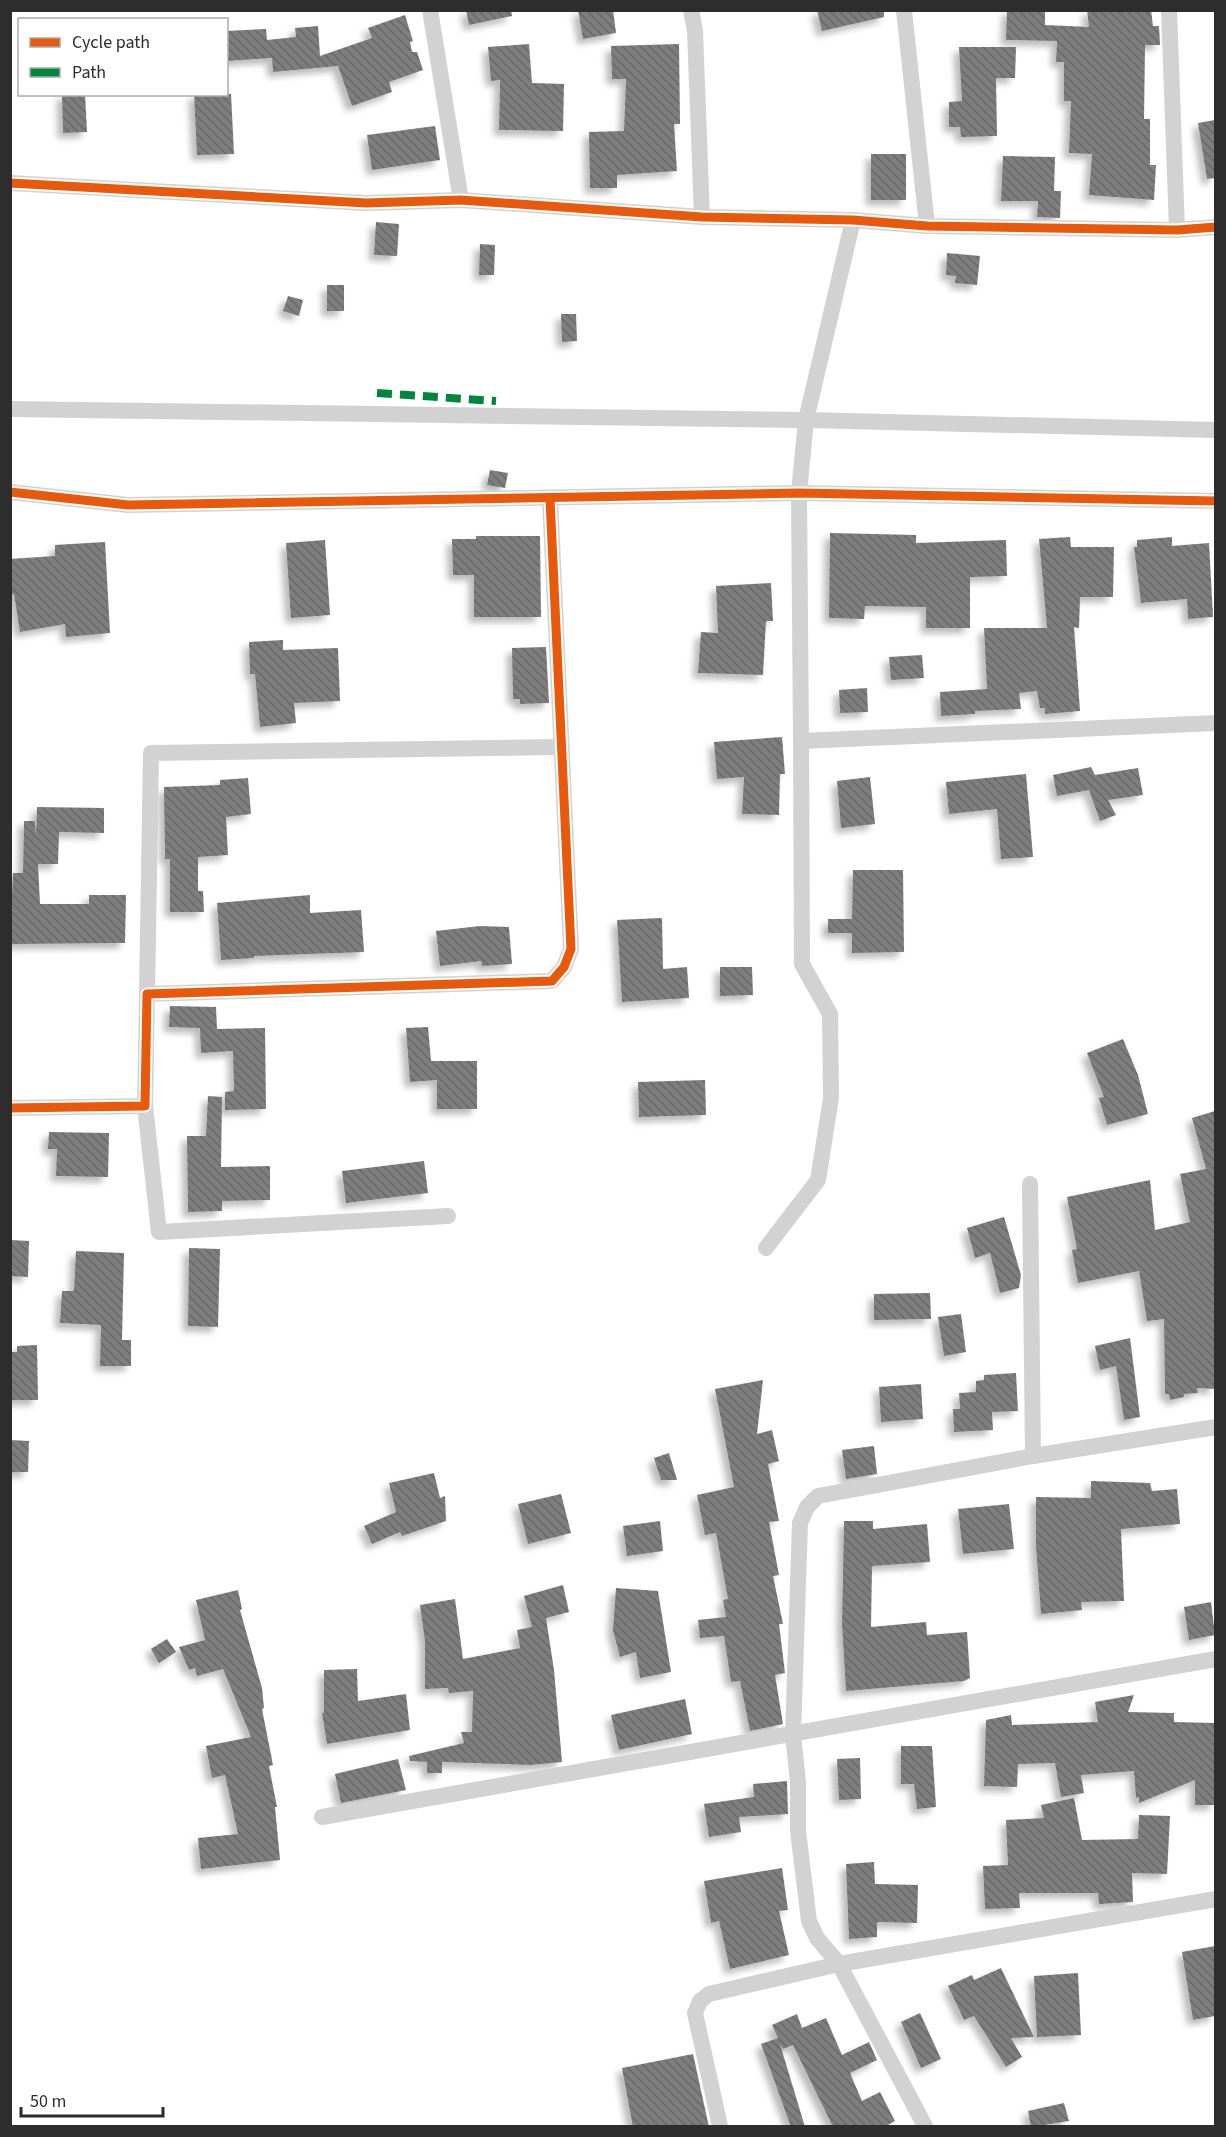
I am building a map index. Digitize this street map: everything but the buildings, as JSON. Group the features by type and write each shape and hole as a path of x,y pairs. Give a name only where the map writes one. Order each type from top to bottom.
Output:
{"street":[{"path":"430,10 461,200"},
{"path":"691,10 695,30 702,217"},
{"path":"904,10 927,226"},
{"path":"1169,10 1177,230"},
{"path":"10,183 366,202 461,200 702,217 853,220 927,226 1177,230 1215,227"},
{"path":"766,1248 818,1180 831,1098 830,1014 802,964 799,493 806,420 853,220"},
{"path":"10,409 806,420 1215,430"},
{"path":"10,492 128,505 799,493 1215,501"},
{"path":"147,994 552,981 564,967 571,949 550,499"},
{"path":"801,741 1215,723"},
{"path":"448,1216 159,1232 145,1106 152,753 561,747"},
{"path":"10,1108 145,1106"},
{"path":"1030,1184 1033,1456"},
{"path":"925,2127 839,1964 818,1938 809,1922 798,1831 798,1782 792,1734 800,1523 807,1507 818,1497 1033,1456 1215,1426"},
{"path":"322,1817 1215,1659"},
{"path":"720,2127 695,2013 700,2001 709,1994 839,1964 1215,1899"}],"marked path":[{"path":"377,393 496,401"}],"cycle path":[{"path":"10,183 366,203 461,200 702,217 853,220 927,226 1177,230 1216,227"},
{"path":"10,492 128,505 799,493 1216,501"},
{"path":"10,1108 145,1106 147,994 552,981 564,967 571,949 550,499"}]}
